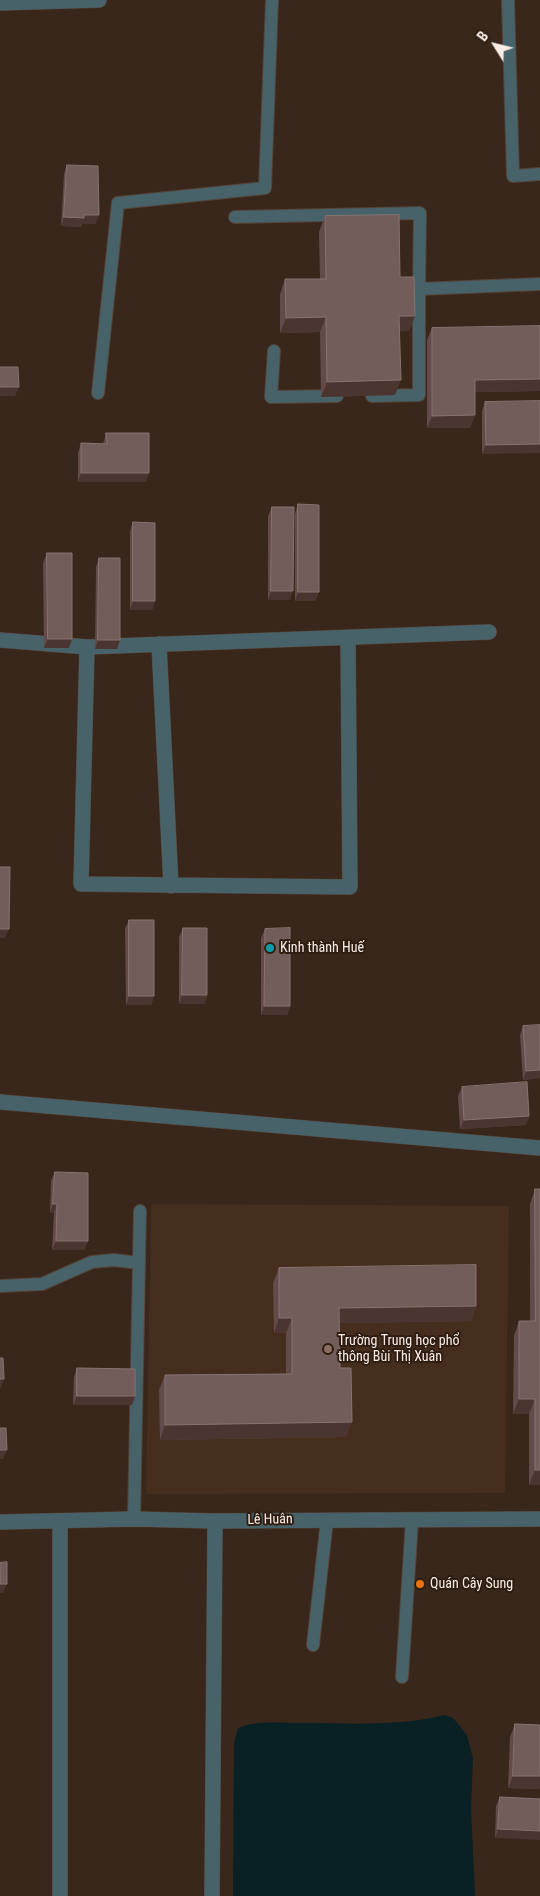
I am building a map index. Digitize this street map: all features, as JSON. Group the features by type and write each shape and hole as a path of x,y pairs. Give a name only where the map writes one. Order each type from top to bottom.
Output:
{"street":[{"path":"0,3 99,0"},
{"path":"0,640 87,646 489,632"},
{"path":"87,646 80,884 350,887 348,638"},
{"path":"159,644 171,886"},
{"path":"0,1102 540,1148"},
{"name":"Lê Huân","path":"0,1522 134,1519 215,1521 540,1519"},
{"path":"212,1896 215,1521"},
{"path":"60,1522 60,1896"}],"lane":[{"path":"98,393 118,203 265,188 272,0"},
{"path":"508,0 513,176 540,174"},
{"path":"235,217 420,214 418,289 419,395 271,397 274,351"},
{"path":"418,289 540,284"},
{"path":"134,1519 140,1211"},
{"path":"0,1286 42,1284 92,1262 114,1260 139,1263"},
{"path":"313,1646 327,1520"},
{"path":"402,1677 412,1520"}],"shaded area":[{"name":"Trường Trung học phổ thông Bùi Thị Xuân","path":"151,1204 509,1206 505,1493 146,1494"}],"water":[{"path":"444,1715 453,1718 467,1735 473,1759 471,1808 475,1896 233,1896 234,1743 238,1728 245,1725 268,1722 390,1723"}],"building":[{"path":"67,165 98,166 99,215 84,215 84,218 64,217"},
{"path":"399,215 400,277 414,277 415,316 399,316 401,380 327,382 326,317 286,318 285,279 326,279 325,216"},
{"path":"540,326 540,379 475,380 475,415 432,416 432,328"},
{"path":"0,367 18,367 19,387 0,387"},
{"path":"540,401 540,444 486,445 485,402"},
{"path":"106,433 149,433 149,473 81,473 81,443 107,444"},
{"path":"298,504 319,505 319,592 298,592"},
{"path":"272,507 294,507 293,591 271,591"},
{"path":"133,522 155,523 155,601 133,601"},
{"path":"47,553 72,553 72,639 48,639"},
{"path":"99,558 120,558 120,640 98,640"},
{"path":"0,867 10,867 9,929 0,929"},
{"path":"129,920 154,920 154,996 129,996"},
{"path":"183,928 207,928 207,995 182,995"},
{"path":"290,928 290,1006 264,1006 265,929"},
{"path":"540,1025 540,1070 526,1071 523,1026"},
{"path":"527,1082 529,1116 464,1120 462,1087"},
{"path":"55,1172 88,1173 88,1241 56,1241 57,1204 53,1204"},
{"path":"535,1189 540,1189 540,1470 535,1470 535,1399 519,1399 519,1321 535,1321"},
{"path":"476,1265 476,1306 339,1308 340,1368 351,1368 352,1422 165,1425 165,1375 292,1374 292,1318 279,1318 279,1268"},
{"path":"0,1358 3,1358 4,1379 0,1379"},
{"path":"77,1368 135,1369 135,1396 77,1396"},
{"path":"0,1428 6,1428 7,1450 0,1450"},
{"path":"7,1562 7,1584 0,1584 0,1563"},
{"path":"515,1724 540,1725 540,1776 513,1776"},
{"path":"500,1797 540,1799 540,1831 498,1829"}],"place":[{"name":"Kinh thành Huế","path":"270,948"},
{"name":"Trường Trung học phổ thông Bùi Thị Xuân","path":"328,1349"},
{"name":"Quán Cây Sung","path":"420,1584"}]}
